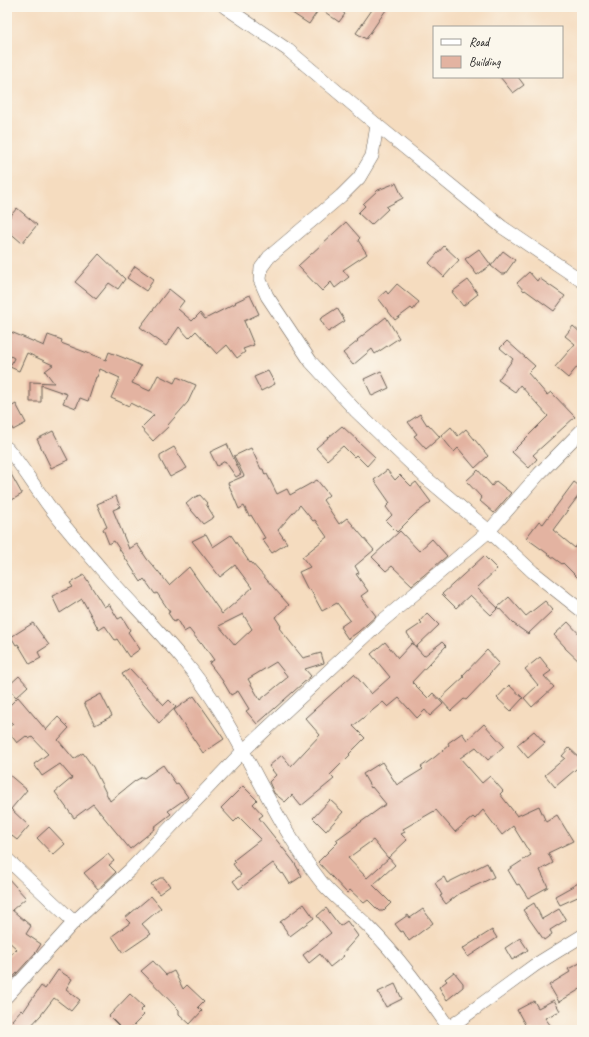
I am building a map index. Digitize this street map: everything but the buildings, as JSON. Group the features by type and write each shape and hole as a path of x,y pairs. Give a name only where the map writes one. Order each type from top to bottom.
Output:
{"street":[{"path":"224,7 288,50 502,227 582,281"},
{"path":"377,125 372,156 359,178 341,196 269,257 261,268 260,280 267,296 311,362 356,411 425,477 489,531 533,572 582,611"},
{"path":"7,996 74,922 130,870 242,752 381,622 489,531 539,474 582,430"},
{"path":"7,448 18,461 44,500 98,565 164,637 206,691 220,711 267,799 319,880 339,901 366,925 408,971 448,1029 535,964 582,936"},
{"path":"7,859 74,922"}]}
